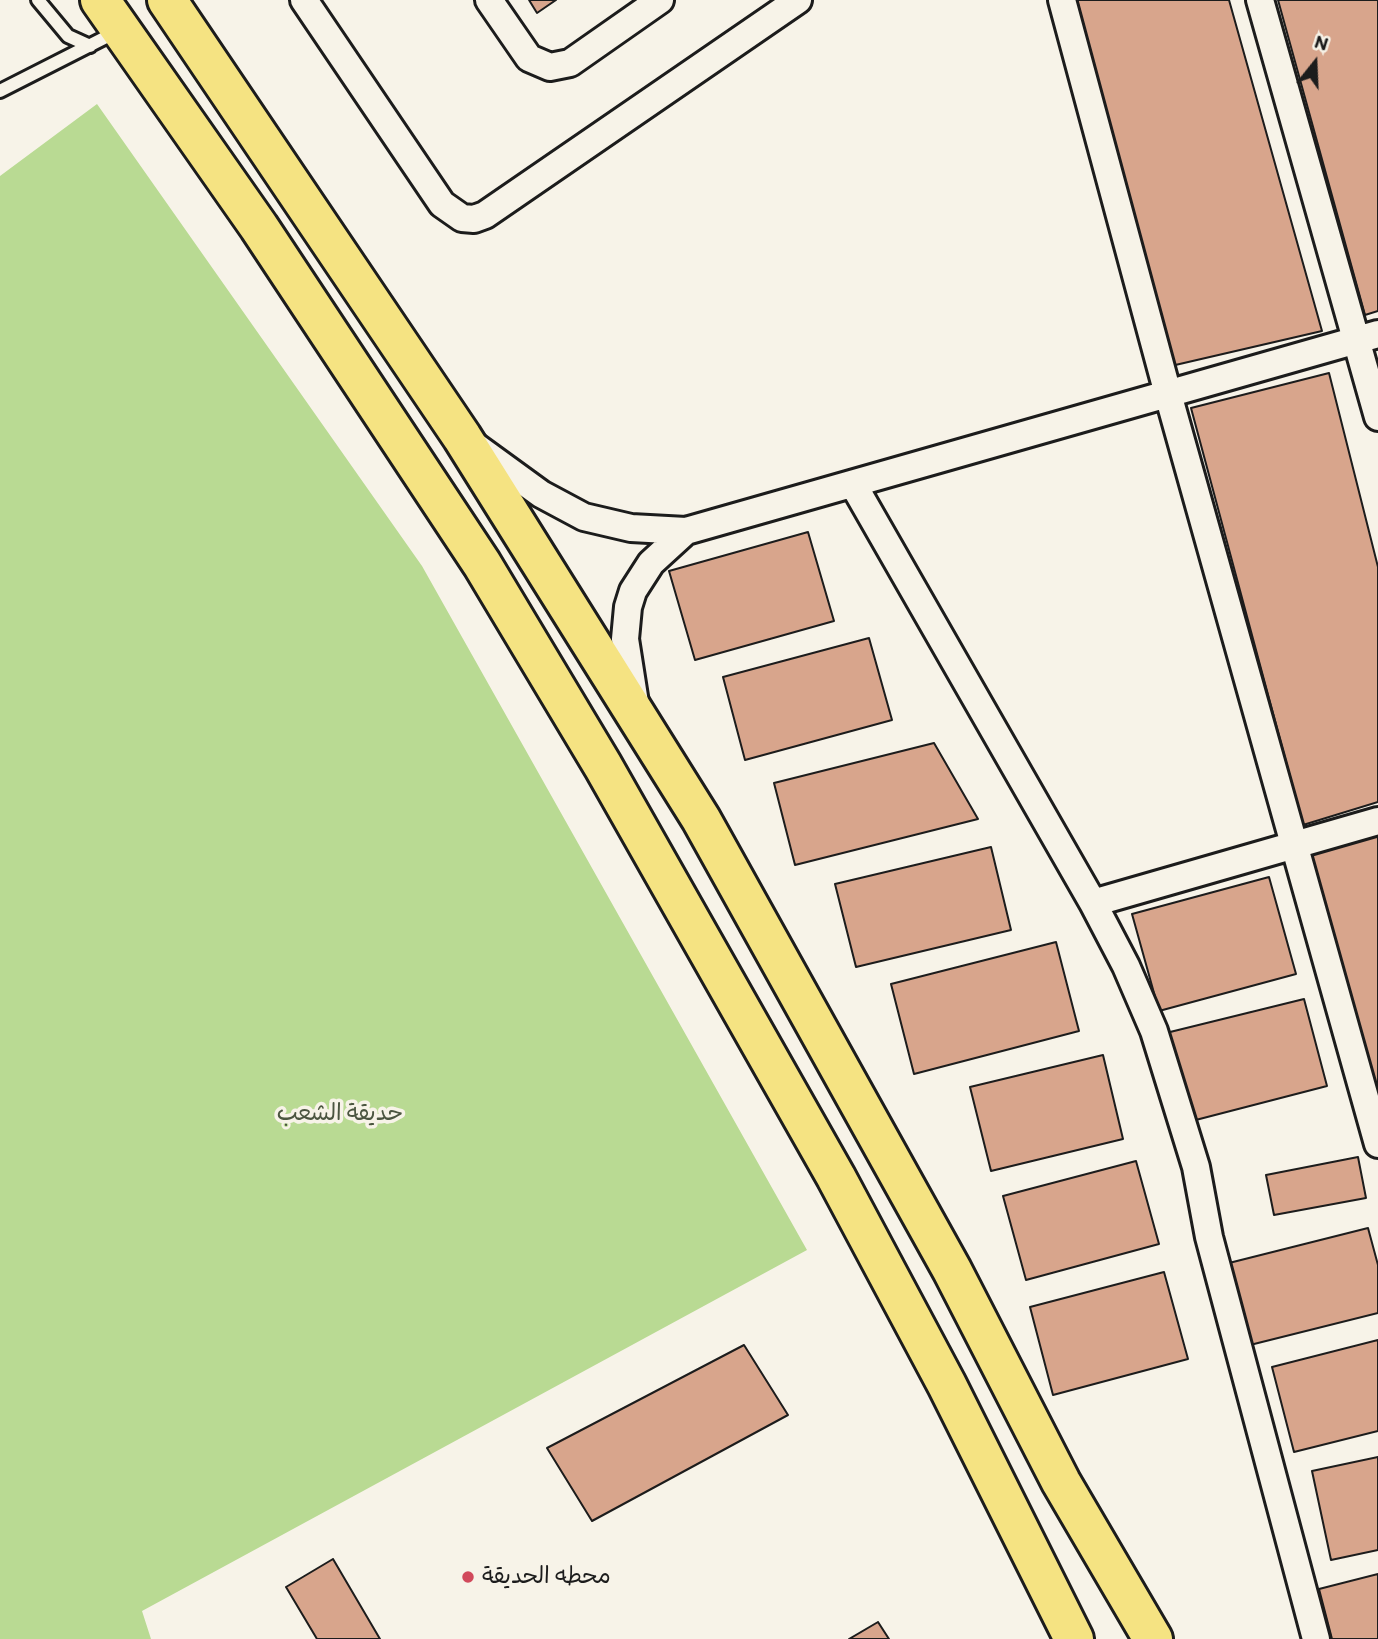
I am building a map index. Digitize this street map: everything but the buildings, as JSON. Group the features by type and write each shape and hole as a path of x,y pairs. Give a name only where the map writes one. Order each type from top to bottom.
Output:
{"main road":[{"path":"167,0 462,437 701,819 952,1270 1062,1482 1153,1639"},
{"path":"103,25 259,227 474,552 603,765 843,1189 947,1385 1074,1639"}],"street":[{"path":"304,0 442,204 462,218 474,219 485,215 797,0"},
{"path":"489,0 529,58 550,67 570,63 660,0"},
{"path":"1062,0 1168,394 1378,1144"},
{"path":"1260,0 1367,338 1378,417"},
{"path":"462,437 541,494 584,517 631,528 686,531 1367,338"},
{"path":"853,484 1093,902 1126,966 1154,1031 1196,1167 1209,1237 1316,1639"},
{"path":"637,714 625,639 628,607 637,584 651,563 686,531"},
{"path":"1093,902 1378,821"}],"lane":[{"path":"38,0 68,36 103,25"},
{"path":"0,91 103,25"}],"green space":[{"name":"حديقة الشعب","path":"97,104 422,566 807,1250 142,1611 151,1639 0,1639 0,176"}],"place":[{"name":"محطه الحديقة","path":"468,1577"}]}
